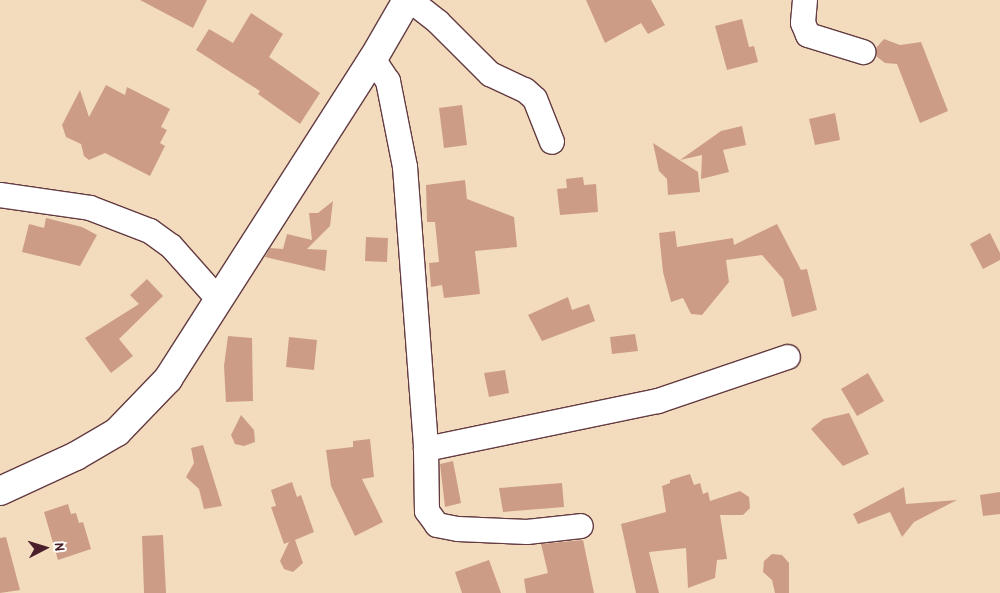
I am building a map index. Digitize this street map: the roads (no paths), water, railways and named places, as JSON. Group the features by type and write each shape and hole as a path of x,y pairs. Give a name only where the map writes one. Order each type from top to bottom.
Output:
{"street":[{"path":"0,491 76,456 118,432 168,379 373,59 408,0 438,22 490,74 525,90 535,99 552,142"},
{"path":"805,0 803,23 808,35 862,52"},
{"path":"373,59 388,81 404,167 426,449 427,511 437,525 527,532 581,526"},
{"path":"0,195 90,208 150,231 171,246 218,299"},
{"path":"426,449 658,401 788,357"}]}
